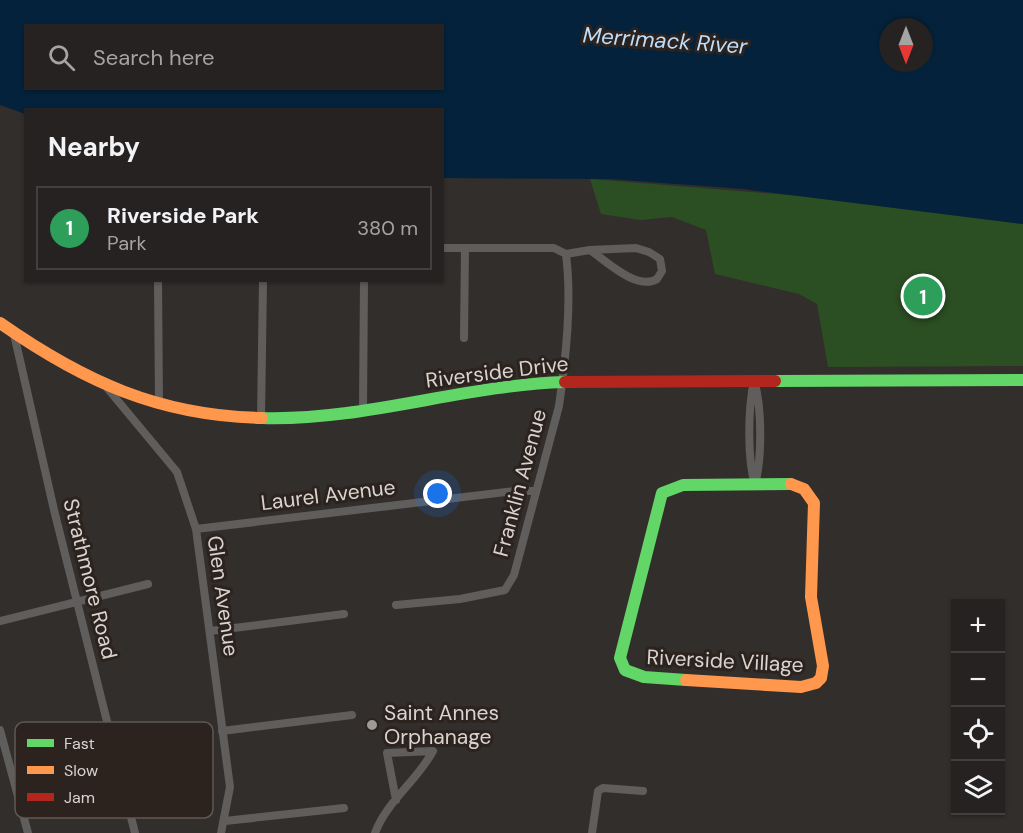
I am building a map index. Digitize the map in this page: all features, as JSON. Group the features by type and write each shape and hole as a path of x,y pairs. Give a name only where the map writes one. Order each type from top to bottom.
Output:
{"main road":[{"name":"Riverside Drive","path":"0,323 34,349 108,389 207,417 261,419 326,416 495,388 562,382 1023,380"},
{"name":"Riverside Village","path":"755,485 797,486 812,499 811,597 822,658 821,678 810,686 801,687 644,677 630,673 621,664 622,644 662,493 679,486 755,485"}],"street":[{"path":"444,248 554,248 566,254 590,250 643,249 660,260 662,271 655,281 643,282 590,250"},
{"path":"464,338 465,248"},
{"name":"Franklin Avenue","path":"396,605 460,599 506,590 514,575 556,416 562,382 568,274 566,254"},
{"path":"158,282 159,405"},
{"path":"261,419 263,282"},
{"path":"363,409 364,282"},
{"name":"Strathmore Road","path":"14,334 107,722"},
{"path":"754,381 758,397 759,471 755,485"},
{"name":"Glen Avenue","path":"108,389 177,472 196,529 230,786 221,833"},
{"name":"Laurel Avenue","path":"196,529 515,491 535,491"},
{"path":"0,621 147,584"},
{"path":"210,631 344,614"},
{"path":"222,731 352,715"},
{"path":"0,730 15,785"},
{"path":"375,833 380,820 419,775 433,751 387,753 396,800"},
{"path":"592,833 598,790 603,788 643,791"},
{"path":"225,821 344,808"},
{"path":"24,818 28,833"},
{"name":"Strathmore Road","path":"131,818 135,833"}],"green space":[{"path":"590,179 801,196 1023,224 1023,366 828,367 817,304 799,294 715,274 706,230 672,217 640,220 601,214"}],"water":[{"name":"Merrimack River","path":"0,0 1023,0 1023,224 743,189 610,179 444,178 444,108 24,108 24,114 0,105"}],"traffic: fast":[{"path":"775,381 1023,380"},
{"path":"262,418 338,414 489,389 565,382"},
{"path":"686,680 644,677 625,670 620,658 662,493 683,485 791,484"}],"traffic: slow":[{"path":"0,323 61,362 124,392 189,410 225,416 262,418"},
{"path":"686,680 801,687 816,683 821,678 823,666 811,597 814,503 804,489 791,484"}],"traffic: jam":[{"path":"565,382 775,381"}],"place":[{"name":"Riverside Park","path":"923,296"},
{"name":"Saint Annes Orphanage","path":"372,725"}]}
